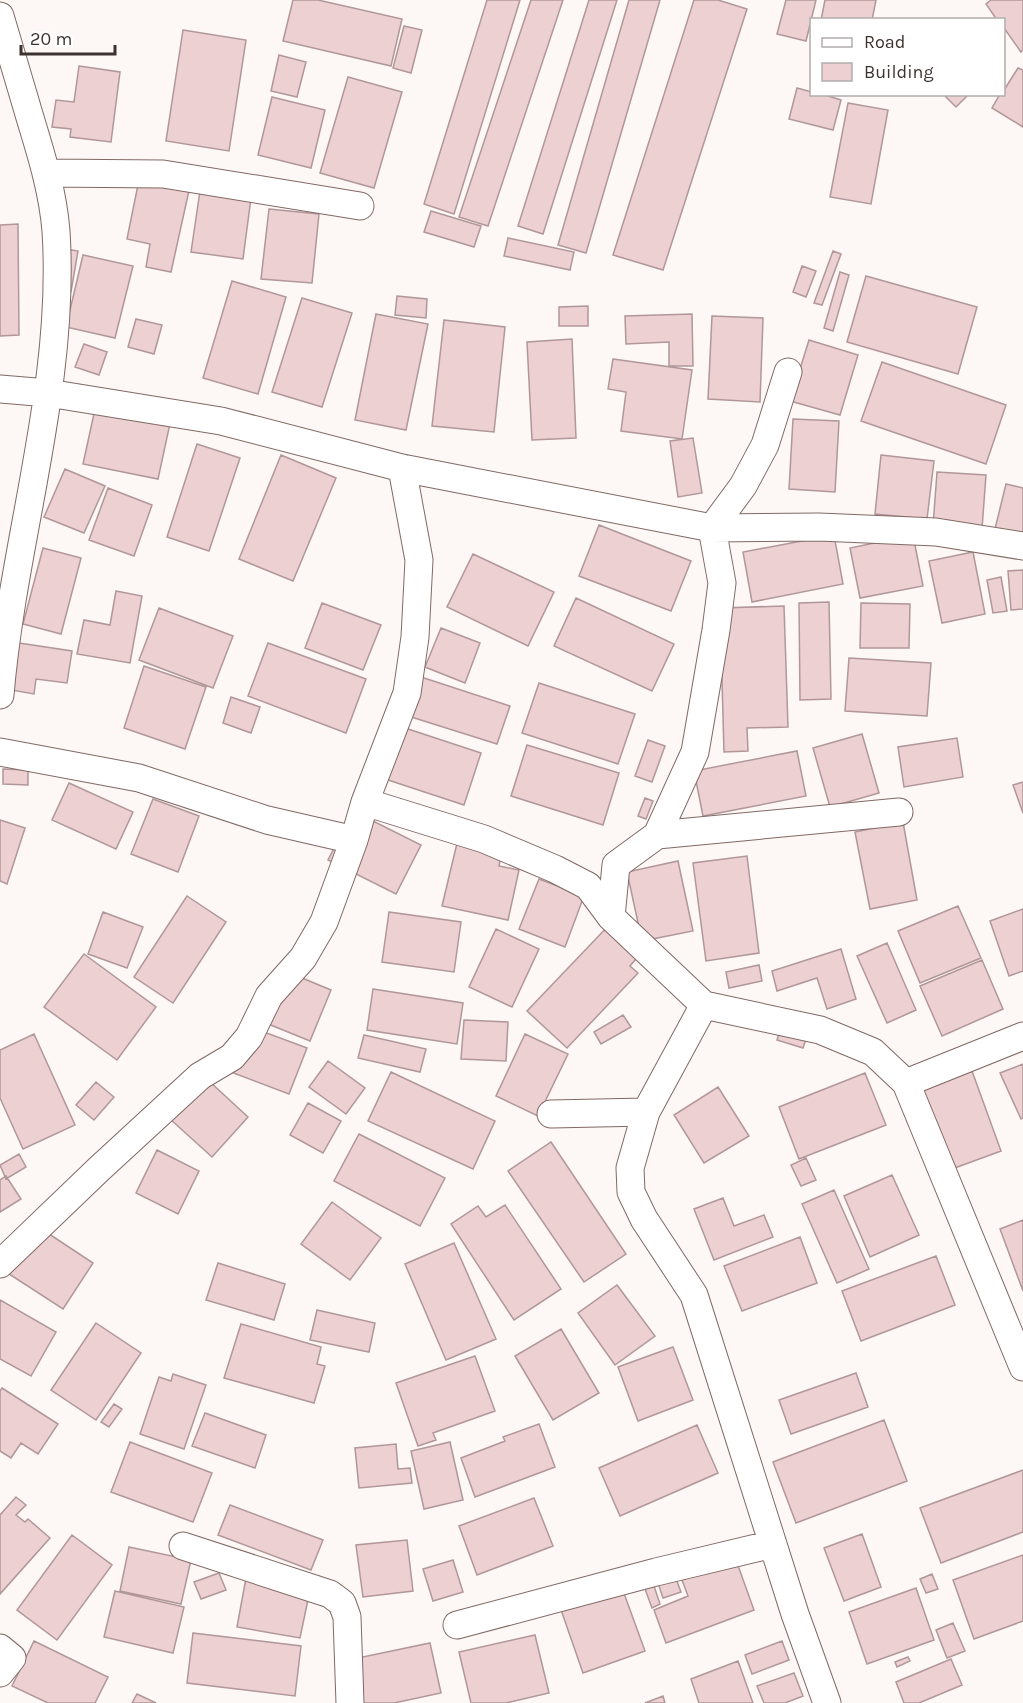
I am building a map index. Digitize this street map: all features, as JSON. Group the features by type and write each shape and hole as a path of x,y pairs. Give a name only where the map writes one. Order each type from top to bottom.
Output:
{"street":[{"path":"0,16 47,173 56,230 56,328 48,393 4,649 0,695"},
{"path":"47,173 163,174 360,206"},
{"path":"657,835 694,752 716,630 722,583 712,528 743,486 765,445 788,372"},
{"path":"0,389 48,393 221,421 402,468 712,528 819,527 936,532 1023,546"},
{"path":"0,1264 200,1076 232,1057 249,1037 269,996 303,958 324,922 354,840 365,802 407,693 415,637 419,560 402,468"},
{"path":"0,752 139,778 267,820 354,840"},
{"path":"365,802 484,839 555,869 588,886 611,917 704,1005 820,1030 873,1052 906,1083 1023,1367"},
{"path":"588,886 657,835 899,812"},
{"path":"611,917 616,864"},
{"path":"704,1005 646,1112 630,1168 631,1192 644,1219 694,1295 795,1614 827,1703"},
{"path":"906,1083 1023,1036"},
{"path":"551,1114 646,1112"},
{"path":"457,1625 656,1572 773,1544"},
{"path":"183,1546 330,1594 342,1603 346,1617 350,1703"},
{"path":"0,1648 12,1658 0,1673"}],"building":[{"path":"293,0 318,0 402,19 391,66 283,41"},
{"path":"487,0 520,0 454,214 424,204"},
{"path":"531,0 563,0 488,226 459,217"},
{"path":"589,0 617,0 543,234 518,226"},
{"path":"629,0 660,0 586,253 558,245"},
{"path":"694,0 718,0 747,9 663,270 613,255"},
{"path":"786,0 816,0 806,41 777,34"},
{"path":"825,0 876,0 872,18 821,18"},
{"path":"991,0 1023,0 1023,50 1021,52 1005,29 1005,18 996,18 986,4"},
{"path":"404,26 422,30 411,73 393,68"},
{"path":"183,30 246,40 229,151 166,141"},
{"path":"279,55 306,62 297,97 271,91"},
{"path":"79,66 120,72 111,142 70,137 71,129 52,127 56,100 74,102"},
{"path":"1018,68 1023,70 1023,127 992,108 999,96 1005,96 1005,88"},
{"path":"348,77 402,92 374,188 320,173"},
{"path":"797,88 810,91 810,96 828,96 841,100 833,130 789,119"},
{"path":"945,96 967,96 956,107"},
{"path":"272,97 325,110 311,168 258,155"},
{"path":"848,103 888,110 871,204 830,197"},
{"path":"140,175 190,186 171,272 146,267 150,244 127,239"},
{"path":"200,191 251,198 243,259 191,252"},
{"path":"269,209 319,214 312,283 261,279"},
{"path":"431,211 481,226 474,247 424,232"},
{"path":"18,224 19,335 0,336 0,225"},
{"path":"508,238 574,252 570,270 504,256"},
{"path":"54,247 78,251 71,292 47,288"},
{"path":"833,251 841,254 822,305 814,303"},
{"path":"83,255 133,266 115,338 66,327"},
{"path":"802,266 816,271 806,297 793,292"},
{"path":"840,272 849,275 833,331 824,328"},
{"path":"866,276 977,307 958,374 847,342"},
{"path":"232,281 286,297 258,394 203,378"},
{"path":"397,296 427,299 426,318 395,315"},
{"path":"302,298 352,313 322,407 272,392"},
{"path":"588,306 588,326 559,326 559,307"},
{"path":"376,314 428,324 406,430 355,420"},
{"path":"692,314 693,366 669,366 669,342 626,344 625,316"},
{"path":"712,316 763,318 760,402 708,399"},
{"path":"136,319 162,325 154,354 128,347"},
{"path":"444,320 505,327 494,432 432,426"},
{"path":"572,339 576,438 532,440 527,342"},
{"path":"809,340 858,355 840,415 790,401"},
{"path":"84,344 107,352 99,375 75,367"},
{"path":"613,359 692,370 682,439 621,431 626,392 608,389"},
{"path":"882,362 1006,405 986,464 861,421"},
{"path":"95,409 171,419 158,479 83,464"},
{"path":"793,419 839,421 835,492 789,489"},
{"path":"693,438 702,493 678,497 670,441"},
{"path":"197,444 240,458 209,551 167,537"},
{"path":"281,455 336,478 293,581 239,559"},
{"path":"881,455 934,461 927,519 875,514"},
{"path":"65,469 105,486 84,533 44,517"},
{"path":"937,472 986,475 982,529 933,526"},
{"path":"1006,484 1023,488 1023,541 994,533"},
{"path":"108,488 152,505 134,556 89,540"},
{"path":"599,525 691,561 671,611 579,576"},
{"path":"834,535 843,584 752,602 743,552"},
{"path":"913,535 923,586 860,598 850,548"},
{"path":"43,548 81,558 61,634 23,624"},
{"path":"973,552 985,614 942,623 929,561"},
{"path":"473,554 554,592 528,646 447,607"},
{"path":"1023,570 1023,609 1011,610 1008,571"},
{"path":"1001,577 1007,611 993,613 987,580"},
{"path":"116,591 142,596 130,663 77,654 84,620 110,625"},
{"path":"576,598 674,644 652,691 554,646"},
{"path":"829,602 831,699 800,700 799,603"},
{"path":"322,603 381,625 363,670 305,648"},
{"path":"861,603 910,604 909,648 860,648"},
{"path":"784,606 788,727 747,728 748,751 724,752 720,608"},
{"path":"159,608 233,636 213,688 139,660"},
{"path":"441,628 480,643 465,683 425,667"},
{"path":"19,643 72,651 67,683 36,679 34,694 11,690"},
{"path":"268,643 366,679 346,733 248,696"},
{"path":"849,658 931,663 927,716 845,711"},
{"path":"144,666 206,687 185,749 124,728"},
{"path":"421,677 510,706 497,744 408,716"},
{"path":"539,683 635,714 618,764 522,733"},
{"path":"231,697 260,707 251,733 223,723"},
{"path":"402,727 481,753 464,805 385,779"},
{"path":"862,734 879,793 830,807 813,748"},
{"path":"957,738 963,777 904,787 898,747"},
{"path":"648,740 665,746 652,782 635,776"},
{"path":"527,745 619,773 603,825 511,796"},
{"path":"797,751 806,796 703,816 694,771"},
{"path":"3,769 28,770 28,785 3,784"},
{"path":"1023,782 1023,813 1013,785"},
{"path":"69,783 133,812 116,849 52,820"},
{"path":"645,798 653,801 646,819 638,816"},
{"path":"153,799 199,816 178,872 131,854"},
{"path":"353,811 421,845 396,894 328,860"},
{"path":"0,820 25,828 7,884 0,881"},
{"path":"903,822 917,900 870,909 855,832"},
{"path":"459,835 503,845 499,866 519,870 508,920 442,906"},
{"path":"747,856 759,953 706,961 693,863"},
{"path":"678,861 693,931 642,941 627,872"},
{"path":"539,879 584,896 565,947 519,929"},
{"path":"187,896 226,922 173,1003 134,977"},
{"path":"958,906 981,958 920,983 898,931"},
{"path":"1023,909 1023,971 1009,976 990,921"},
{"path":"103,912 143,927 127,968 88,954"},
{"path":"389,912 461,922 454,972 382,962"},
{"path":"611,923 642,952 630,966 638,973 567,1048 527,1011"},
{"path":"496,929 539,949 512,1007 469,987"},
{"path":"887,943 916,1010 887,1023 857,956"},
{"path":"841,949 856,999 827,1009 817,978 777,991 772,971"},
{"path":"84,954 156,1007 117,1060 44,1007"},
{"path":"982,960 1003,1009 942,1036 920,986"},
{"path":"759,965 762,981 729,988 726,972"},
{"path":"278,968 331,990 310,1041 256,1019"},
{"path":"373,989 463,1003 457,1044 367,1030"},
{"path":"623,1015 631,1027 601,1044 594,1032"},
{"path":"464,1020 508,1022 506,1061 461,1059"},
{"path":"782,1025 808,1033 803,1048 777,1040"},
{"path":"248,1026 307,1048 289,1094 231,1072"},
{"path":"34,1034 75,1125 23,1149 0,1098 0,1050"},
{"path":"525,1034 568,1054 538,1116 496,1096"},
{"path":"364,1035 426,1049 420,1072 358,1058"},
{"path":"328,1061 365,1088 346,1114 309,1087"},
{"path":"1023,1064 1023,1118 1021,1119 1000,1073"},
{"path":"196,1069 248,1117 212,1157 159,1109"},
{"path":"972,1071 1001,1151 952,1169 923,1089"},
{"path":"391,1072 495,1121 473,1169 368,1121"},
{"path":"865,1073 886,1125 799,1159 779,1107"},
{"path":"96,1082 114,1097 94,1120 76,1105"},
{"path":"718,1087 749,1136 704,1163 674,1115"},
{"path":"308,1103 341,1121 323,1153 290,1135"},
{"path":"359,1134 445,1178 420,1226 334,1181"},
{"path":"551,1142 626,1254 584,1282 508,1171"},
{"path":"157,1150 199,1171 178,1214 136,1193"},
{"path":"19,1154 26,1167 6,1179 0,1165"},
{"path":"806,1158 816,1180 801,1186 791,1165"},
{"path":"892,1175 919,1235 870,1257 844,1196"},
{"path":"6,1176 21,1199 0,1212 0,1180"},
{"path":"834,1190 869,1269 837,1283 802,1204"},
{"path":"723,1198 734,1226 764,1215 773,1237 714,1260 694,1209"},
{"path":"332,1202 381,1238 350,1280 301,1244"},
{"path":"505,1205 561,1289 514,1320 451,1224 478,1206 486,1217"},
{"path":"1023,1220 1023,1291 1000,1229"},
{"path":"37,1226 93,1263 63,1309 6,1272"},
{"path":"800,1237 817,1283 742,1311 724,1266"},
{"path":"454,1243 496,1339 446,1360 405,1264"},
{"path":"936,1256 955,1305 861,1341 842,1291"},
{"path":"218,1263 285,1284 274,1320 206,1300"},
{"path":"617,1285 655,1336 615,1365 578,1313"},
{"path":"0,1300 56,1332 31,1376 0,1359"},
{"path":"317,1310 375,1323 369,1352 310,1340"},
{"path":"96,1323 141,1353 96,1420 51,1390"},
{"path":"241,1324 321,1347 317,1364 325,1366 314,1403 224,1378"},
{"path":"561,1329 599,1393 553,1420 515,1356"},
{"path":"673,1347 693,1400 638,1421 618,1367"},
{"path":"475,1356 495,1411 433,1433 436,1440 418,1446 396,1383"},
{"path":"856,1373 868,1407 791,1434 779,1400"},
{"path":"173,1374 206,1385 184,1449 140,1434 159,1377 171,1381"},
{"path":"2,1388 58,1424 38,1454 21,1443 11,1458 0,1451 0,1391"},
{"path":"114,1404 122,1409 109,1427 101,1422"},
{"path":"205,1413 266,1435 255,1468 192,1446"},
{"path":"884,1420 907,1481 796,1523 773,1462"},
{"path":"539,1424 555,1467 475,1497 461,1458 505,1441 503,1437"},
{"path":"697,1425 718,1473 620,1516 599,1468"},
{"path":"130,1442 212,1473 193,1522 111,1492"},
{"path":"450,1442 463,1500 424,1509 411,1451"},
{"path":"396,1444 398,1469 410,1468 412,1483 359,1488 355,1448"},
{"path":"1023,1470 1023,1532 941,1563 920,1508"},
{"path":"16,1497 26,1505 16,1515 25,1522 28,1519 50,1538 0,1594 0,1515"},
{"path":"534,1498 553,1546 477,1575 459,1526"},
{"path":"230,1505 323,1540 311,1570 218,1535"},
{"path":"862,1534 881,1587 844,1601 824,1548"},
{"path":"72,1535 112,1565 57,1640 17,1610"},
{"path":"407,1540 413,1591 363,1597 356,1545"},
{"path":"129,1547 191,1560 181,1604 120,1591"},
{"path":"1023,1555 1023,1621 974,1639 953,1580"},
{"path":"453,1560 463,1592 433,1601 423,1569"},
{"path":"736,1560 754,1610 666,1643 654,1610 688,1596 682,1580"},
{"path":"219,1573 226,1590 201,1599 194,1582"},
{"path":"932,1574 938,1589 926,1593 920,1579"},
{"path":"675,1576 681,1592 663,1598 658,1583"},
{"path":"246,1578 310,1590 300,1638 237,1627"},
{"path":"621,1585 645,1651 583,1673 560,1607"},
{"path":"654,1586 660,1604 652,1608 645,1589"},
{"path":"916,1588 934,1640 867,1664 849,1612"},
{"path":"115,1591 184,1607 173,1653 104,1637"},
{"path":"953,1623 965,1651 947,1658 936,1630"},
{"path":"193,1633 301,1646 295,1696 187,1683"},
{"path":"535,1635 549,1693 506,1703 471,1703 459,1652"},
{"path":"34,1641 108,1677 95,1703 48,1703 12,1686"},
{"path":"782,1641 789,1660 752,1674 745,1655"},
{"path":"430,1643 441,1693 394,1703 363,1703 353,1659"},
{"path":"908,1657 910,1661 897,1667 895,1662"},
{"path":"951,1659 962,1685 919,1703 904,1703 896,1682"},
{"path":"738,1661 753,1703 699,1703 691,1679"},
{"path":"794,1673 803,1696 785,1703 764,1703 757,1686"},
{"path":"137,1694 156,1703 132,1703"},
{"path":"663,1696 665,1703 645,1703"}]}
